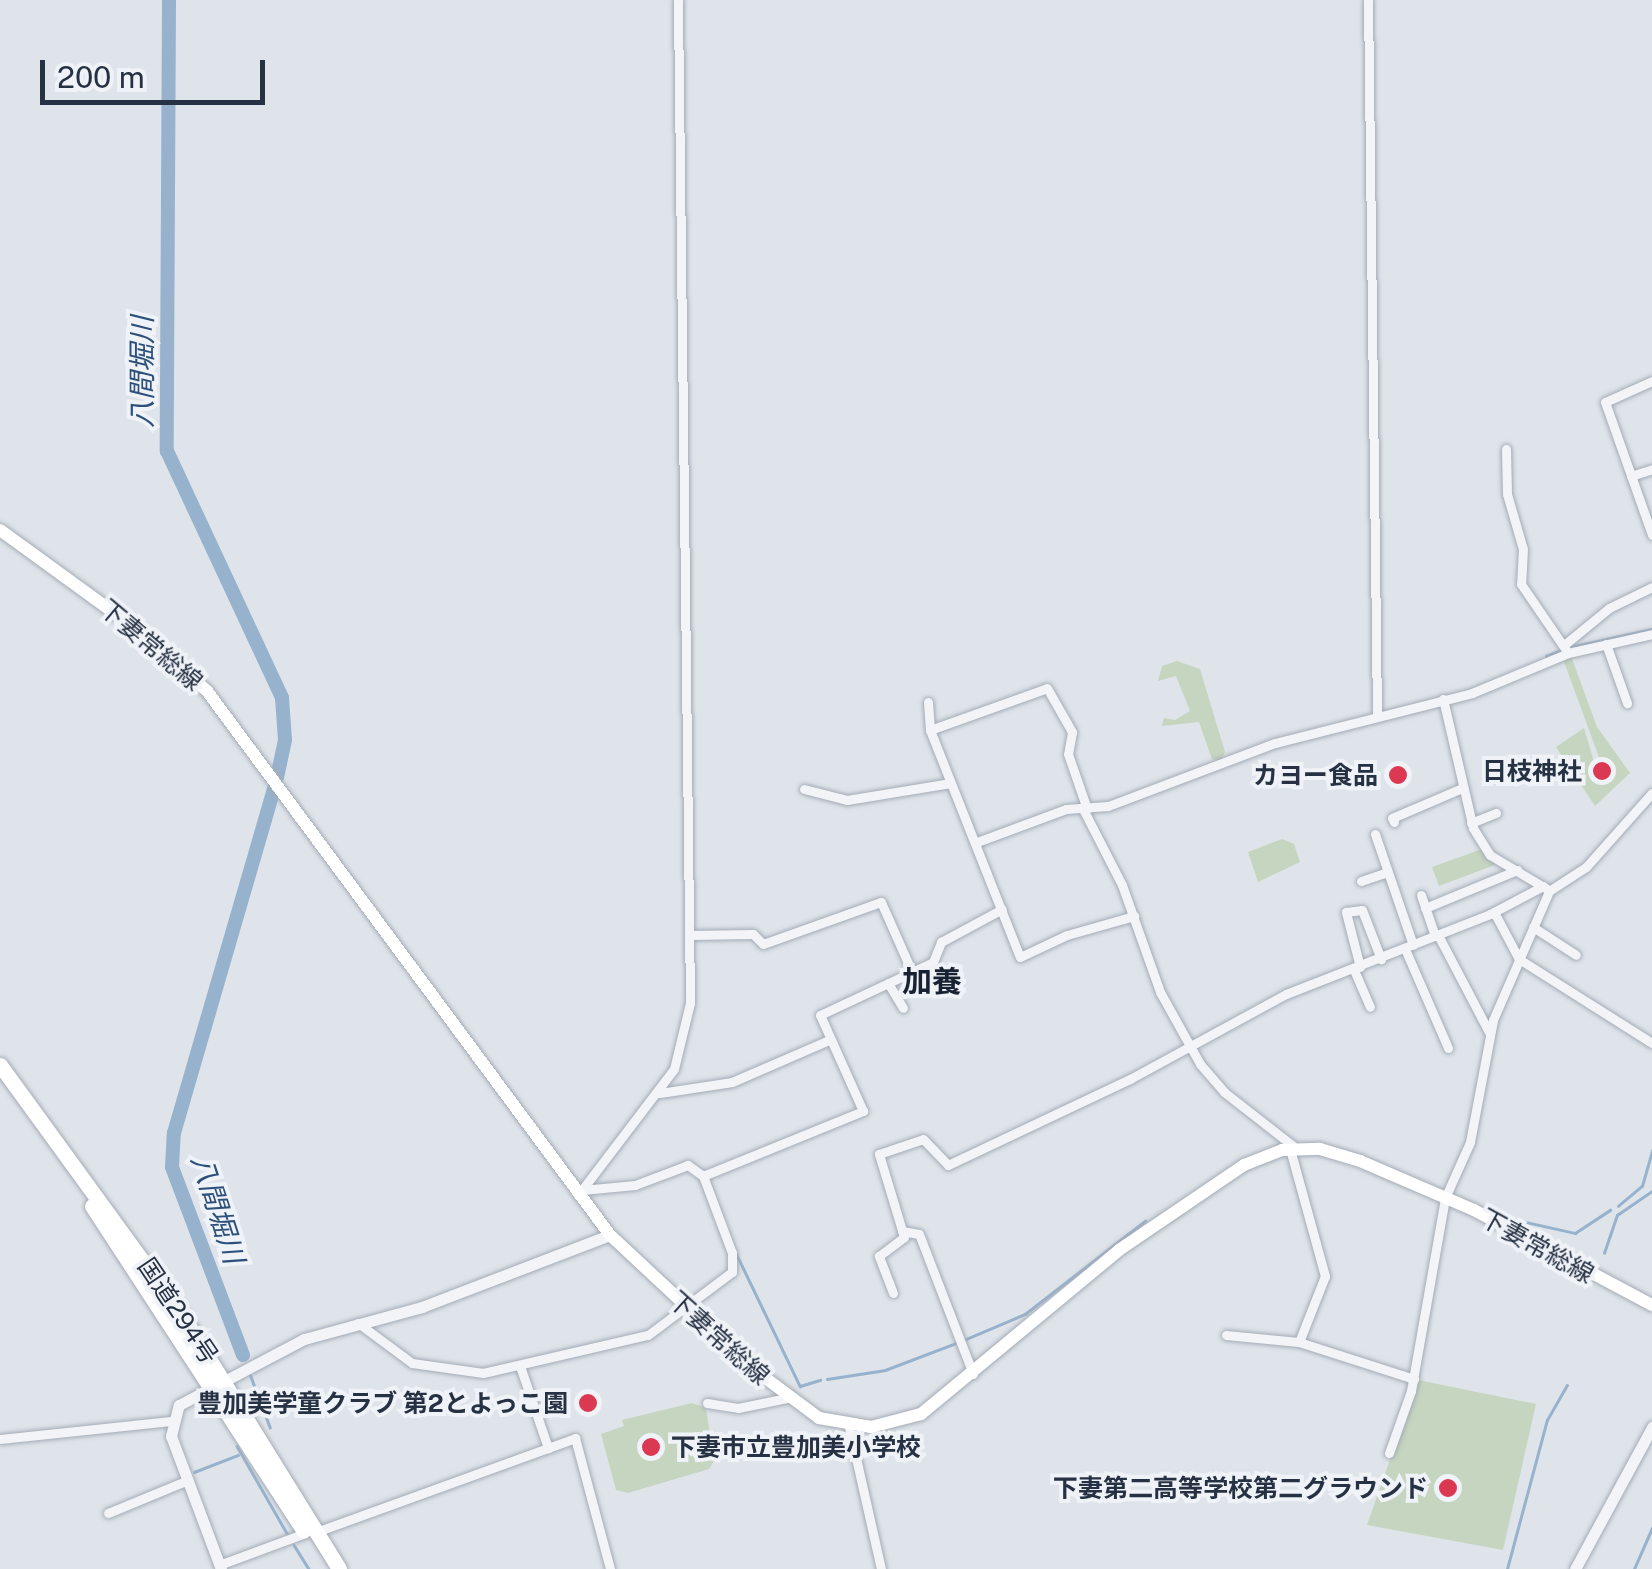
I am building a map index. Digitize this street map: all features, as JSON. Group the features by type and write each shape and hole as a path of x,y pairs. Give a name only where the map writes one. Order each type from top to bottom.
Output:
{"highway":[{"name":"国道294号","path":"0,1065 218,1382 311,1532 339,1569"},
{"name":"国道294号","path":"0,1082 218,1382"},
{"name":"国道294号","path":"311,1532 327,1569"}],"main road":[{"name":"下妻常総線","path":"0,530 164,651 207,692 610,1235 786,1398 848,1427"},
{"name":"下妻常総線","path":"1294,1149 1350,1158 1444,1198 1652,1305"},
{"path":"848,1427 893,1424 922,1414 1119,1250 1244,1165 1294,1149"}],"street":[{"path":"580,1192 660,1093 688,1023 678,0"},
{"path":"1368,0 1377,716"},
{"path":"1652,382 1606,402 1652,536"},
{"path":"1506,448 1507,494 1523,549 1519,577 1566,649"},
{"path":"1631,476 1652,468"},
{"path":"977,842 1053,813 1085,809 1275,743 1490,687 1566,649 1609,608 1652,587"},
{"path":"1566,649 1652,634"},
{"path":"1606,644 1627,703"},
{"path":"930,730 1033,685 1050,690 1072,732 1068,754 1085,809 1134,916 1160,992 1212,1080 1294,1149 1324,1276 1298,1342"},
{"path":"1443,699 1470,823 1490,854 1546,888"},
{"path":"928,702 930,730 1020,957 1067,934 1134,916"},
{"path":"804,789 848,800 951,783"},
{"path":"1394,822 1392,818 1460,789"},
{"path":"893,1293 879,1256 900,1245 902,1231 879,1154 923,1139 948,1165 1286,994 1357,969 1546,888 1586,868 1652,793"},
{"path":"1470,823 1496,813"},
{"path":"1376,834 1408,947 1448,1048"},
{"path":"1425,908 1517,870"},
{"path":"1360,881 1387,872"},
{"path":"1389,1453 1414,1379 1444,1198 1470,1142 1488,1032 1546,888"},
{"path":"1421,895 1437,936 1488,1032"},
{"path":"689,936 753,934 763,944 881,902 912,972"},
{"path":"703,1176 863,1112 820,1015 934,962 942,942 1002,908"},
{"path":"1370,1007 1357,969 1346,912 1362,910 1381,959"},
{"path":"1494,912 1519,958 1652,1043"},
{"path":"1532,927 1576,955"},
{"path":"888,983 903,1008"},
{"path":"660,1093 732,1082 829,1040"},
{"path":"358,1323 423,1366 483,1373 648,1335 686,1309 734,1267 703,1176 688,1165 635,1185 580,1192"},
{"path":"902,1231 919,1234 956,1342 972,1374"},
{"path":"610,1235 436,1302 304,1339 179,1405 171,1421 220,1567 575,1438 610,1569"},
{"path":"1226,1335 1298,1342 1414,1379"},
{"path":"520,1366 548,1448"},
{"path":"707,1404 738,1408 786,1398"},
{"path":"0,1440 171,1421"},
{"path":"848,1427 880,1569"},
{"path":"1575,1569 1652,1427"},
{"path":"108,1513 188,1480"}],"green space":[{"path":"1571,656 1597,727 1630,773 1595,806 1556,747 1584,728 1595,765 1604,771 1563,659"},
{"path":"1177,661 1200,669 1225,752 1221,761 1212,759 1199,722 1162,726 1164,718 1175,720 1190,711 1176,676 1158,681 1162,666"},
{"path":"1282,839 1294,844 1300,862 1258,882 1248,852"},
{"path":"1482,849 1500,863 1439,886 1432,867"},
{"name":"下妻第二高等学校第二グラウンド","path":"1418,1380 1536,1404 1503,1550 1367,1525"},
{"path":"692,1403 706,1408 714,1461 709,1469 628,1493 616,1490 601,1434 624,1426 622,1420"}],"waterway":[{"name":"八間堀川","path":"169,0 167,451 282,698 285,740 277,777"},
{"path":"1570,647 1652,629"},
{"path":"1546,656 1563,649"},
{"name":"八間堀川","path":"243,1355 172,1167 174,1133 274,788"},
{"path":"1618,1206 1642,1186 1652,1150"},
{"path":"1604,1253 1617,1215 1652,1191"},
{"path":"1508,1218 1575,1233 1610,1210"},
{"path":"964,1340 1025,1314 1145,1221"},
{"path":"736,1253 800,1386 820,1380"},
{"path":"827,1379 885,1370 956,1343"},
{"name":"八間堀川","path":"250,1374 270,1427"},
{"path":"1507,1569 1547,1420 1567,1385"},
{"name":"八間堀川","path":"237,1446 288,1535"},
{"path":"194,1472 238,1455"},
{"path":"1634,1569 1652,1528"},
{"name":"八間堀川","path":"294,1545 309,1569"}],"place":[{"name":"日枝神社","path":"1602,771"},
{"name":"カヨー食品","path":"1398,775"},
{"name":"豊加美学童クラブ 第2とよっこ園","path":"588,1403"},
{"name":"下妻市立豊加美小学校","path":"651,1447"},
{"name":"下妻第二高等学校第二グラウンド","path":"1448,1488"}],"district":[{"name":"加養","path":"932,981"}]}
